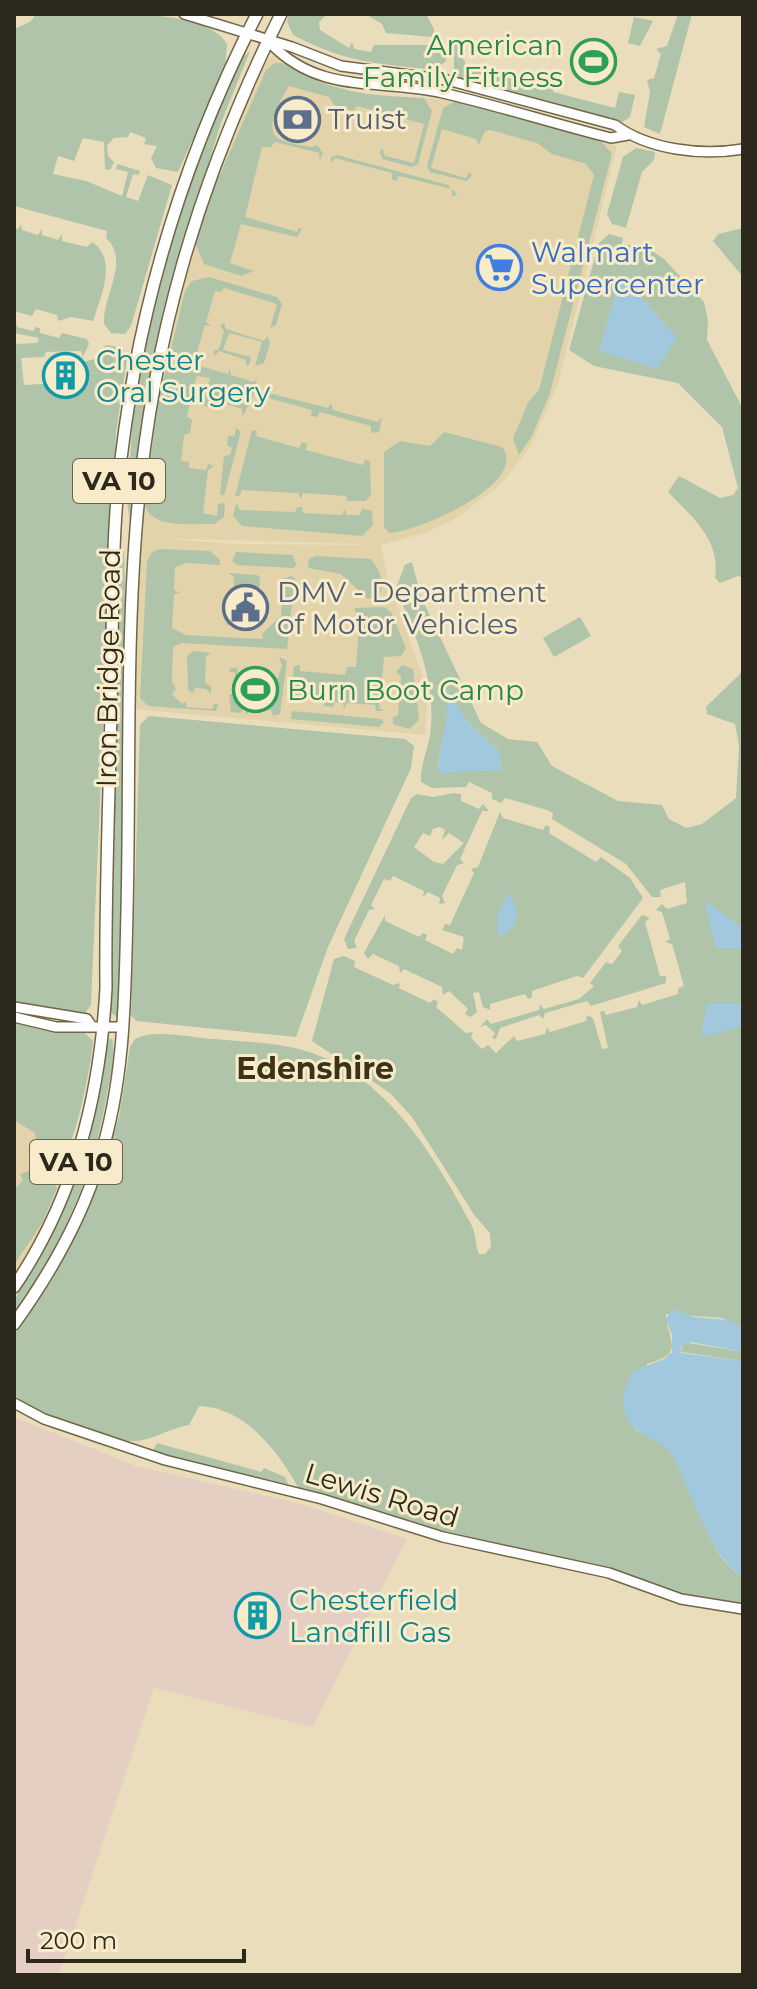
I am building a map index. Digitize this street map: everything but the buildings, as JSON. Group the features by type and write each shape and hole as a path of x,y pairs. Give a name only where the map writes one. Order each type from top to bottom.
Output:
{"main road":[{"name":"Iron Bridge Road","path":"14,1287 49,1227 71,1176 95,1091 114,532 125,428 142,333 165,241 195,152 257,14"},
{"name":"Iron Bridge Road","path":"14,1324 48,1274 88,1193 107,1132 123,1027 134,563 148,421 165,322 190,230 227,129 281,14"}],"street":[{"path":"184,14 268,40 331,64 447,80 615,125 628,135 693,151 743,149"},
{"path":"268,40 284,57 334,80 429,90 611,138 628,135"},
{"path":"14,1007 87,1019 98,1025"},
{"path":"14,1017 56,1027 123,1027"},
{"name":"Lewis Road","path":"14,1403 44,1419 169,1461 336,1502 456,1540 609,1573 692,1602 743,1609"}],"shaded area":[{"path":"273,56 310,76 359,94 452,100 617,146 558,384 531,446 500,485 455,519 425,533 381,545 387,576 422,675 427,702 425,735 132,709 144,446 180,264 248,80","holes":["156,538 362,544 237,544"]},
{"path":"14,1108 41,1120 50,1157 75,1165 14,1287"},
{"path":"14,1417 136,1466 305,1505 407,1539 313,1727 154,1688 59,1975 14,1975"}],"green space":[{"path":"109,13 168,17 194,22 214,31 227,44 225,69 178,172 156,168 151,158 157,146 144,144 146,138 130,132 128,137 114,138 107,145 108,156 114,162 110,170 105,169 104,142 83,138 74,161 58,156 53,174 86,181 122,196 128,172 116,169 117,164 140,171 139,175 133,174 126,197 138,201 148,175 172,185 131,326 125,334 111,333 104,324 116,268 113,247 106,238 107,231 14,206 14,29 30,22 36,14"},
{"path":"289,14 327,14 319,22 320,30 349,48 352,42 354,49 371,52 374,45 439,45 446,48 446,61 436,70 347,57 293,35 287,22"},
{"path":"426,14 434,29 433,37 386,33 382,24 367,15"},
{"path":"678,14 692,14 660,134 644,127 650,92 647,80 654,78 661,54 656,49 667,46"},
{"path":"634,17 653,21 640,46 628,43"},
{"path":"459,37 459,55 465,61 465,68 481,72 485,66 485,73 536,84 538,79 544,81 543,86 553,88 553,92 615,108 619,92 635,95 630,117 621,123 461,80 454,69 454,39"},
{"path":"250,51 221,123 168,294 148,384 130,520 127,503 134,396 152,298 190,177 239,61"},
{"path":"275,63 289,65 324,83 351,91 424,98 432,111 418,164 412,167 382,159 380,152 382,148 385,156 414,163 424,124 357,106 353,111 335,106 329,97 289,86 275,113 274,134 291,143 311,147 317,145 323,153 320,160 319,153 275,142 271,147 262,147 245,217 297,232 299,228 302,229 297,237 241,224 230,263 254,271 241,276 204,264 195,242 210,197 266,70"},
{"name":"Truist","path":"290,99 291,105 314,112 318,107 311,133 281,124"},
{"path":"456,101 602,142 612,154 550,393 532,436 519,455 513,438 529,401 539,390 594,175 586,164 552,154 537,143 490,130 485,131 479,145 476,139 442,129 431,168 466,178 469,172 472,175 467,181 430,172 427,166 443,108"},
{"path":"636,148 655,152 654,160 642,172 626,228 612,224 607,214 623,157"},
{"path":"337,155 448,185 452,189 399,176 396,181 392,179 392,173 335,158 331,163 331,157"},
{"path":"21,224 22,230 38,235 42,229 42,235 58,240 62,234 62,241 87,247 92,242 100,249 106,268 105,279 93,321 71,317 58,321 57,315 36,309 32,316 14,311 14,228 18,229"},
{"path":"743,228 743,277 713,241 718,234"},
{"path":"609,234 623,238 622,244 647,247 664,259 704,302 708,320 707,340 743,409 743,578 738,576 720,583 715,578 714,552 703,530 668,492 679,476 720,498 733,495 738,488 722,427 678,383 594,366 569,350 599,243"},
{"path":"209,277 277,297 282,304 276,325 270,328 277,304 224,288 221,292 215,291 206,322 211,326 205,325 196,356 201,358 200,366 228,374 230,369 231,375 254,382 257,377 253,397 242,417 242,409 214,400 208,407 203,405 210,378 197,376 190,397 196,401 190,401 187,417 192,420 190,433 184,435 181,461 189,462 189,468 206,470 208,464 214,466 208,470 203,513 217,516 218,504 225,503 224,517 214,524 174,524 156,518 145,505 157,406 185,291 192,281"},
{"path":"16,321 17,327 33,331 36,327 40,328 40,333 59,338 62,333 87,339 89,344 83,357 81,351 46,352 44,357 21,358 24,385 73,382 74,365 94,359 106,345 123,348 127,360 116,432 91,1005 83,1016 31,1008 14,1002 14,344 37,343 39,338 14,333"},
{"path":"224,323 226,329 264,341 268,336 270,344 264,363 255,366 262,342 229,333 223,350 251,357 249,365 246,365 246,360 219,351 215,356 213,351 219,349 224,331 220,326"},
{"path":"268,385 269,393 328,408 331,403 333,410 378,422 382,417 379,432 371,433 371,426 320,412 317,417 311,416 312,410 268,398 263,403"},
{"path":"233,426 241,431 224,496 220,494 224,456 230,455 232,448 227,445 228,436 234,436 236,429"},
{"path":"252,430 257,431 256,436 299,448 302,442 307,444 306,450 363,465 365,460 370,461 371,495 366,501 347,501 346,496 303,493 301,499 298,493 242,490 239,496 235,496"},
{"path":"444,432 502,447 506,461 500,475 486,490 445,515 389,533 384,527 384,452 400,441 430,446"},
{"path":"236,503 240,510 295,512 297,507 302,507 303,513 343,515 344,509 347,515 360,515 362,508 372,511 373,525 362,536 242,526 233,516"},
{"path":"160,549 210,551 220,560 220,565 187,563 175,567 174,590 180,593 174,594 172,628 186,635 263,639 262,634 281,616 284,579 290,576 295,578 287,649 182,643 173,647 172,682 176,689 172,694 182,704 186,701 186,707 212,709 214,704 218,704 216,711 148,706 140,698 147,561 152,552"},
{"path":"124,550 128,674 119,1011 116,1017 111,1012 118,564"},
{"path":"236,552 292,555 297,565 293,568 237,565 232,561"},
{"path":"316,556 370,559 380,576 380,595 368,599 341,574 308,568 309,559"},
{"path":"412,562 421,597 481,723 508,739 537,742 552,766 618,801 662,805 669,819 686,828 702,824 736,798 739,746 735,724 707,714 706,707 743,671 743,1328 722,1318 666,1314 671,1351 667,1356 647,1364 636,1431 661,1442 674,1456 719,1553 730,1567 743,1576 743,1604 689,1597 609,1568 471,1541 299,1489 259,1434 246,1423 216,1408 199,1406 189,1425 135,1441 89,1433 39,1411 14,1395 14,1335 52,1280 93,1197 119,1117 130,1047 135,1039 163,1034 272,1044 306,1051 335,1062 384,1098 424,1145 473,1227 479,1254 485,1254 491,1247 490,1233 475,1216 412,1117 390,1093 312,1041 334,959 344,956 355,961 354,967 393,985 400,983 399,988 430,1003 434,999 438,1002 436,1007 466,1033 473,1032 471,1038 482,1049 488,1045 496,1053 514,1036 517,1041 545,1034 547,1027 550,1032 586,1021 587,1015 593,1018 602,1049 608,1048 600,1012 604,1011 606,1015 637,1007 639,1000 642,1005 678,994 678,989 684,986 672,944 665,942 670,939 662,912 656,910 662,904 667,909 687,903 685,882 660,890 661,897 652,897 626,864 552,819 553,813 547,810 505,798 501,803 492,799 492,793 469,782 466,787 432,788 421,782 430,734 430,690 422,655 396,588 405,565","holes":["447,689 466,720 499,752 437,767 448,716"]},
{"name":"DMV - Department of Motor Vehicles","path":"228,573 257,575 260,578 258,622 246,622 253,624 252,630 225,624 232,621 234,577"},
{"path":"384,607 391,612 406,648 401,656 384,657 379,708 384,711 376,711 375,705 347,703 344,709 343,703 335,702 333,707 324,706 323,699 296,697 295,703 290,703 294,666 300,665 300,671 345,675 347,667 356,667 360,613 355,612 355,608"},
{"path":"580,617 591,636 554,657 543,638"},
{"path":"194,651 211,653 206,656 205,683 211,686 211,694 206,689 195,688 193,693 188,690 187,656"},
{"path":"279,657 287,661 280,714 273,716 271,710 251,709 246,715 245,707 240,713 231,712 229,695 235,692 235,672 229,672 230,668 237,668 238,674 278,678 282,665"},
{"path":"402,665 413,669 419,720 409,729 393,724 393,717 398,716 401,676 396,672"},
{"path":"292,711 381,719 384,722 379,727 291,719"},
{"path":"149,716 405,739 414,746 411,768 328,947 296,1037 136,1021 131,1015 140,725"},
{"path":"417,794 433,797 461,794 461,801 479,809 483,804 489,811 482,811 460,859 464,863 457,865 442,896 445,903 439,904 440,898 428,892 423,897 424,891 393,876 390,881 384,879 371,905 375,909 369,910 354,941 357,948 348,949 344,939 411,798","holes":["440,827 445,830 442,840 449,833 464,843 443,864 434,862 414,847 423,833 430,836 433,829"]},
{"path":"500,812 503,818 543,830 546,825 550,827 549,833 596,862 601,857 630,878 643,898 583,978 577,976 532,991 532,997 528,999 525,994 490,1004 490,1010 483,1007 479,992 473,993 477,1012 471,1017 465,1014 468,1009 449,991 443,995 442,987 404,969 400,973 399,966 373,954 368,959 364,953 385,915 385,921 419,937 423,933 427,935 425,940 453,954 457,948 462,950 464,937 442,930 445,924 450,925 474,873 471,869 478,867"},
{"path":"642,915 650,918 645,922 660,976 666,976 666,983 591,1006 587,1001 545,1013 543,1019 539,1015 500,1028 496,1039 492,1038 495,1033 486,1025 480,1027 487,1019 491,1024 539,1010 540,1004 544,1009 579,999 594,986 590,983 606,962 612,964 622,951 618,946"},
{"path":"14,1020 85,1033 93,1041 75,1129 63,1161 56,1169 32,1162 37,1144 35,1133 14,1120"},
{"path":"112,1039 113,1059 101,1125 84,1183 61,1236 14,1316 14,1301 62,1209 106,1040"},
{"path":"29,1171 52,1180 57,1188 42,1223 14,1265 14,1190 23,1180 20,1174"},
{"path":"683,1342 743,1352 743,1361 681,1352"},
{"path":"157,1443 261,1472 264,1468 285,1477 288,1484 170,1458 153,1451"}],"water":[{"path":"624,279 677,337 657,369 599,351 619,281"},
{"path":"447,689 466,720 499,752 502,770 442,773 437,770 447,716"},
{"path":"507,893 515,905 516,918 511,928 498,936 497,917"},
{"path":"705,904 710,904 743,928 743,949 716,948"},
{"path":"743,1003 743,1026 707,1036 701,1034 707,1004"},
{"path":"672,1309 694,1317 729,1320 743,1328 743,1352 691,1342 681,1346 681,1353 743,1361 743,1576 732,1569 712,1541 669,1451 632,1426 625,1414 624,1396 632,1372 664,1359 672,1352 672,1335 666,1319"}],"place":[{"name":"American Family Fitness","path":"594,61"},
{"name":"Truist","path":"297,119"},
{"name":"Walmart Supercenter","path":"500,268"},
{"name":"Chester Oral Surgery","path":"65,376"},
{"name":"DMV - Department of Motor Vehicles","path":"246,608"},
{"name":"Burn Boot Camp","path":"256,690"},
{"name":"Chesterfield Landfill Gas","path":"258,1616"}],"district":[{"name":"Edenshire","path":"315,1068"}]}
